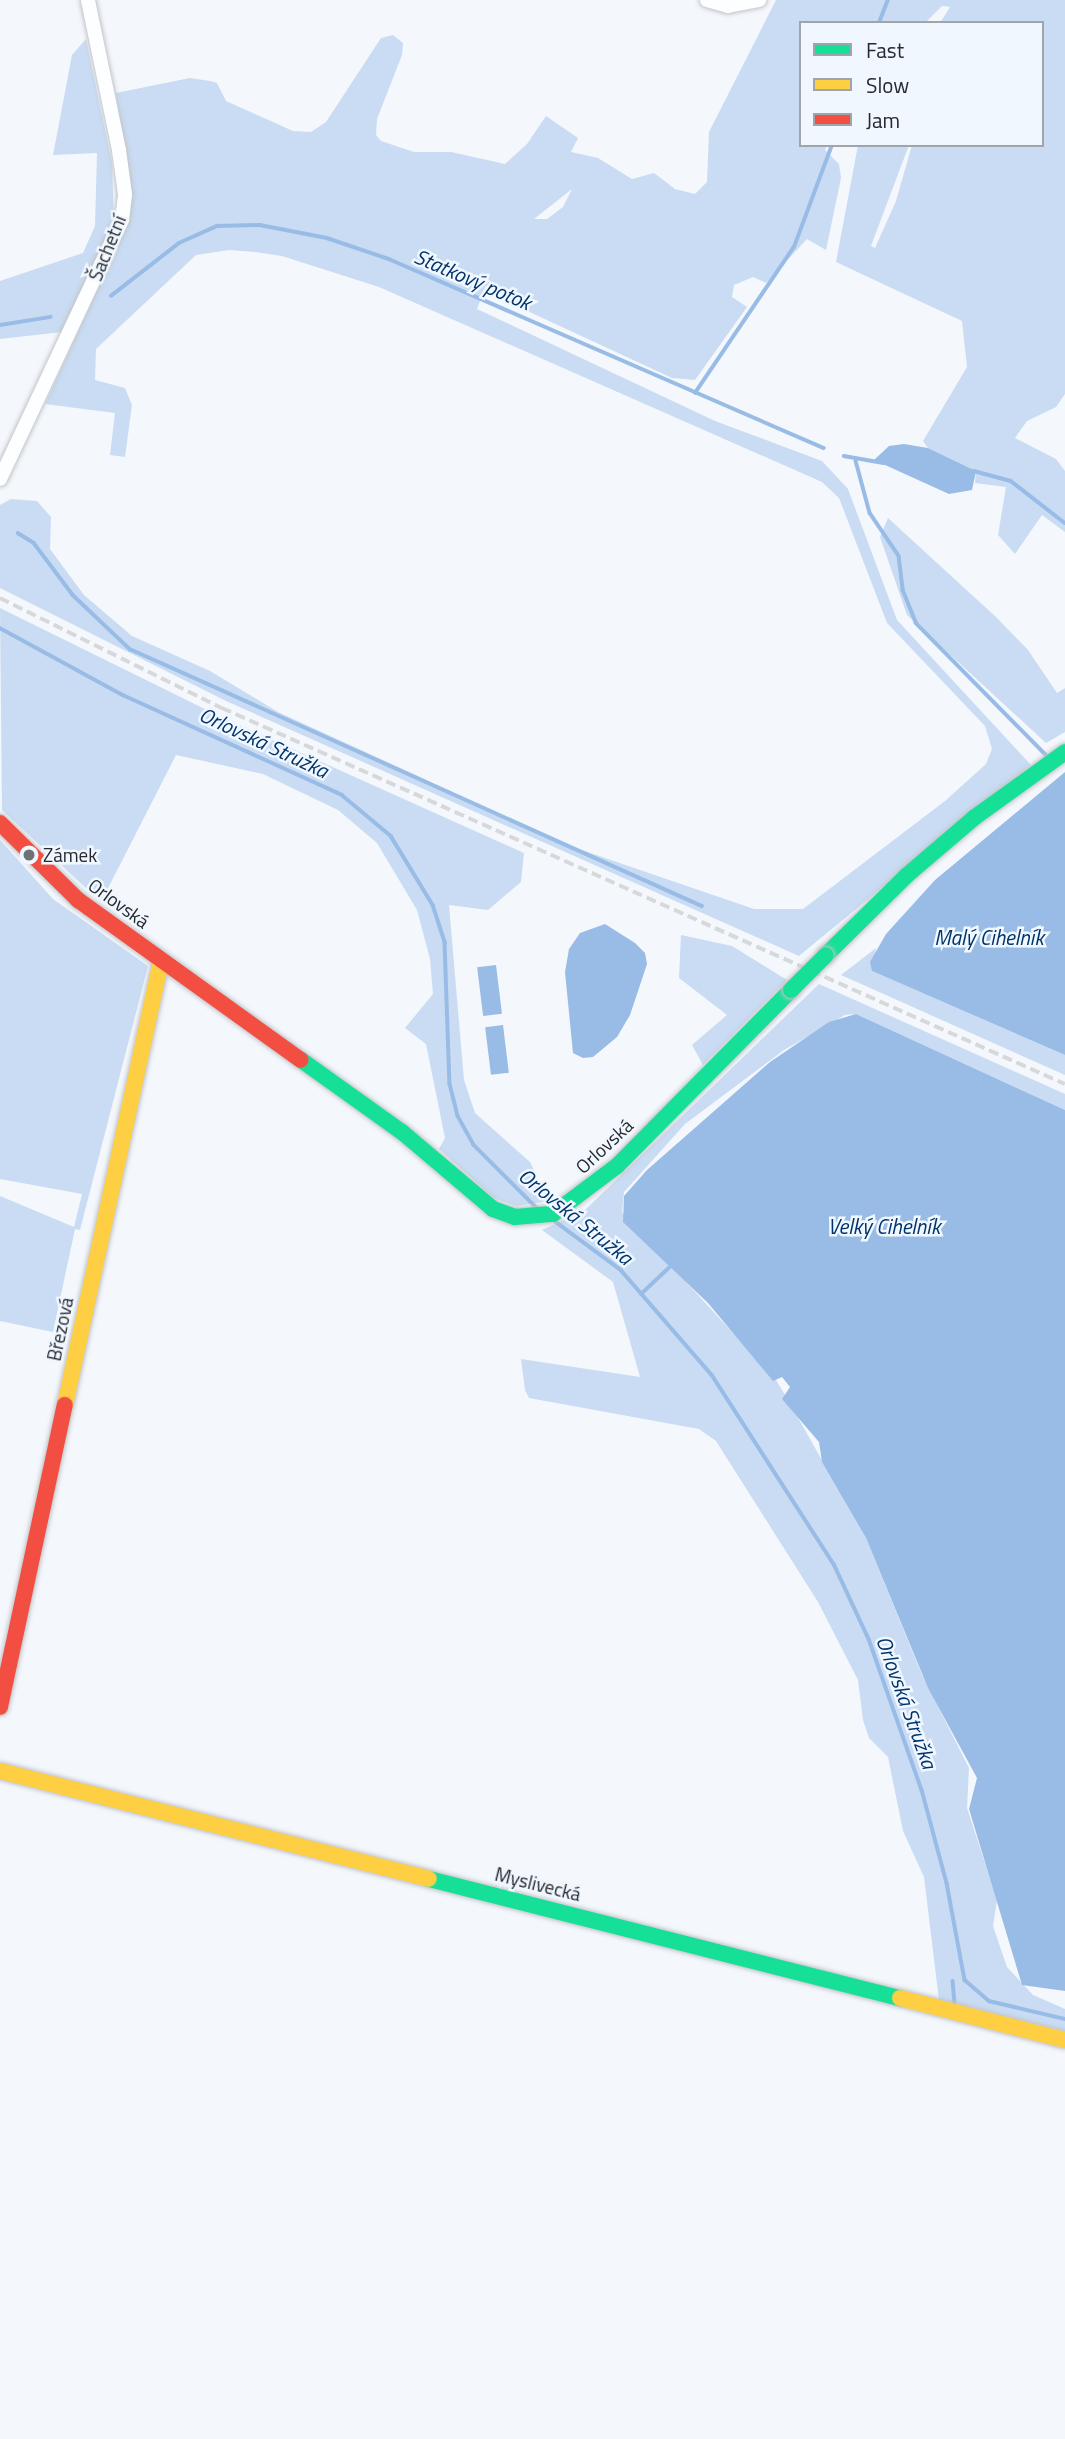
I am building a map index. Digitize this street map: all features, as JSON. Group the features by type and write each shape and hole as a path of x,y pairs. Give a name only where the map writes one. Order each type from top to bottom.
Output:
{"street":[{"name":"Šachetní","path":"0,479 122,220 125,194 119,150 88,0"},
{"path":"707,0 728,6 759,0"},
{"name":"Orlovská","path":"0,823 55,882 402,1132 493,1209 533,1218 553,1214 617,1166 906,876 975,817 1065,752"},
{"name":"Březová","path":"0,1707 161,960"},
{"name":"Myslivecká","path":"0,1771 1065,2040"}],"shaded area":[{"path":"776,0 1065,0 1065,394 1056,407 1027,421 1015,438 1056,459 1065,471 1065,532 1042,515 1015,554 998,535 1006,487 975,483 976,471 928,448 923,441 967,367 962,321 836,262 858,147 908,147 871,246 875,248 896,201 911,147 1044,147 1044,21 941,21 950,7 942,6 927,21 799,21 799,147 826,147 825,150 839,164 841,178 826,250 807,239 766,283 753,277 734,285 732,297 747,307 695,380 672,378 488,292 486,285 477,309 715,421 822,461 848,489 897,620 1031,765 799,956 226,701 0,588 0,505 11,499 37,501 51,517 50,549 84,595 132,636 210,671 278,712 573,847 754,909 803,909 945,801 986,764 992,749 985,726 887,623 839,498 822,482 379,287 282,256 255,252 229,250 196,255 96,349 95,380 125,388 132,405 125,457 110,455 115,413 45,404 129,221 131,194 116,93 190,78 210,81 217,83 226,101 293,131 311,132 326,122 381,38 393,35 403,43 402,55 377,119 376,135 381,141 414,152 451,152 505,164 527,144 546,116 578,138 571,152 598,158 632,179 654,173 675,189 695,194 707,182 709,132","holes":["572,189 563,207 547,219 534,219"]},
{"path":"86,39 112,163 114,223 62,332 0,339 0,281 83,253 95,226 97,153 53,155 72,55"},
{"path":"888,518 1028,650 1057,693 1065,688 1065,732 1046,743 907,615 880,537"},
{"path":"0,608 219,716 524,853 521,882 488,910 449,905 464,1080 475,1113 530,1162 549,1201 516,1206 494,1198 439,1149 445,1138 426,1044 405,1028 433,994 430,959 417,910 377,843 338,810 263,774 176,755 101,902 2,810"},
{"path":"0,840 53,899 148,966 80,1230 75,1229 53,1332 0,1321 0,1196 74,1227 82,1194 0,1179"},
{"path":"681,935 732,946 787,980 703,1065 692,1045 727,1015 679,978"},
{"path":"876,948 872,971 1065,1055 1065,1075 841,975"},
{"path":"819,984 1065,1094 1065,1110 856,1014 845,1015 784,1050 685,1124 624,1192 622,1212 776,1380 785,1395 783,1399 797,1416 866,1538 922,1675 969,1768 967,1808 997,1900 993,1926 1007,1967 1033,1995 1065,2009 1065,2032 939,2000 924,1877 903,1831 888,1757 869,1738 863,1720 858,1680 818,1602 716,1441 699,1429 529,1398 525,1390 521,1359 640,1377 613,1282 542,1230 585,1210"}],"water":[{"path":"904,444 928,448 976,471 972,490 949,494 874,460 889,446"},
{"name":"Malý Cihelník","path":"1065,772 1065,1055 872,971 870,962 886,934 935,880"},
{"path":"605,924 635,943 645,953 647,964 630,1015 617,1037 593,1057 583,1058 573,1053 565,972 569,949 580,933"},
{"path":"496,965 502,1014 483,1016 477,967"},
{"name":"Velký Cihelník","path":"856,1014 1065,1110 1065,1991 1022,1985 969,1809 977,1778 928,1688 866,1538 822,1462 819,1442 782,1399 790,1387 782,1377 773,1381 708,1303 623,1222 624,1196 647,1170 770,1062 829,1022"},
{"path":"503,1025 509,1073 491,1075 485,1027"}],"waterway":[{"path":"880,21 888,0"},
{"path":"695,393 794,247 831,147"},
{"name":"Statkový potok","path":"111,296 179,243 217,226 260,225 327,238 389,259 824,448"},
{"name":"Statkový potok","path":"0,325 50,317"},
{"name":"Statkový potok","path":"844,456 883,463"},
{"path":"856,461 870,513 899,556 903,590 916,623 1046,755"},
{"name":"Statkový potok","path":"974,471 1011,481 1065,523"},
{"path":"18,533 34,543 73,595 130,649 702,906"},
{"name":"Orlovská Stružka","path":"0,628 123,695 342,795 391,836 433,905 445,943 450,1084 458,1116 474,1145 536,1207"},
{"name":"Orlovská Stružka","path":"556,1222 621,1270 712,1375 834,1564 869,1639 922,1790 947,1883 965,1980 989,2001 1065,2019"},
{"path":"641,1294 672,1265"},
{"path":"953,1981 955,2003"}],"railway":[{"path":"0,598 222,708 1065,1084"}],"traffic: fast":[{"path":"826,955 906,876 975,817 1065,752"},
{"path":"791,990 826,955"},
{"path":"301,1060 402,1132 493,1209 515,1217 553,1214 617,1166 791,990"},
{"path":"429,1879 900,1998"}],"traffic: slow":[{"path":"65,1405 161,960"},
{"path":"0,1771 429,1879"},
{"path":"900,1998 1065,2040"}],"traffic: jam":[{"path":"0,823 78,900 301,1060"},
{"path":"0,1707 65,1405"}],"place":[{"name":"Zámek","path":"29,855"}]}
